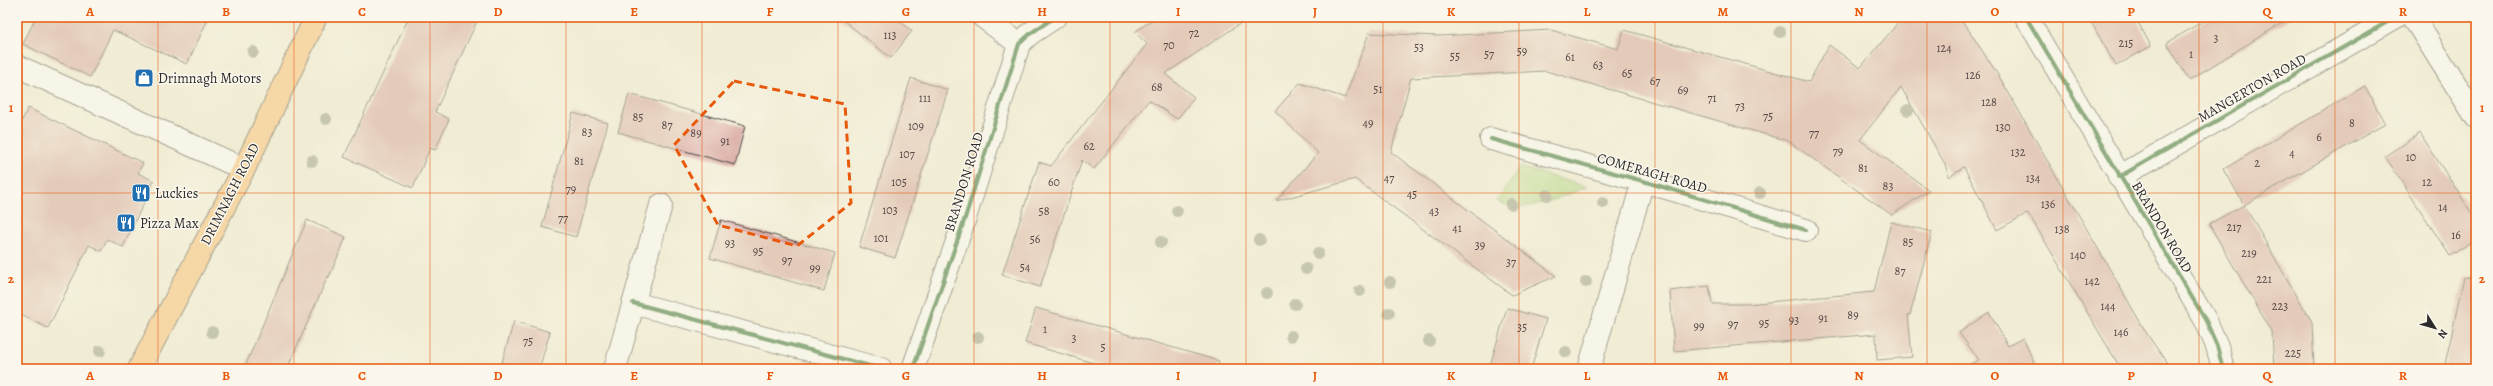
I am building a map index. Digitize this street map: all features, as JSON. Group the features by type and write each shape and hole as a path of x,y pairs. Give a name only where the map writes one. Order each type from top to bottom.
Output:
{"main road":[{"name":"DRIMNAGH ROAD","path":"139,369 244,169 316,17"}],"street":[{"path":"983,17 1020,44"},
{"name":"BRANDON ROAD","path":"913,369 965,218 1020,44 1031,33 1055,17"},
{"name":"BRANDON ROAD","path":"2026,17 2119,177 2206,321 2217,346 2223,369"},
{"name":"MANGERTON ROAD","path":"2119,177 2396,17"},
{"path":"2413,17 2476,118"},
{"path":"17,66 244,169"},
{"name":"COMERAGH ROAD","path":"1491,139 1643,181 1806,230"},
{"name":"COMERAGH ROAD","path":"1589,369 1643,181"},
{"path":"614,369 661,205"},
{"path":"633,303 881,369"}],"highlighted area":[{"path":"734,81 845,104 851,203 797,246 718,225 674,145"}],"green space":[{"path":"1520,167 1587,187 1550,201 1515,209 1497,201"}],"building":[{"path":"36,17 209,17 187,64 113,30 90,77 23,44"},
{"path":"409,17 479,17 435,112 449,119 435,150 430,148 413,188 344,157"},
{"path":"839,17 895,17 912,31 891,58"},
{"path":"1156,17 1250,17 1165,74 1194,97 1177,119 1149,100 1094,169 1082,160 1040,287 1002,275 1039,162 1051,166 1147,44 1135,32"},
{"path":"1903,17 1956,17 1966,26 2000,78 2147,334 2171,369 2121,369 2028,213 1997,230 1964,167 1949,177 1945,164 1901,87 1860,140 1929,190 1892,215 1788,141 1546,71 1411,78 1391,152 1556,276 1512,295 1355,179 1276,201 1318,153 1275,111 1300,83 1345,98 1369,33 1439,36 1551,30 1618,49 1624,30 1809,82 1829,45 1860,68"},
{"path":"2088,17 2135,17 2151,46 2116,66"},
{"path":"2210,17 2292,17 2189,80 2167,43"},
{"path":"911,78 948,90 895,258 859,247"},
{"path":"2365,86 2385,124 2244,205 2224,169"},
{"path":"629,94 745,126 735,165 618,132"},
{"path":"28,108 143,163 138,173 154,181 123,247 107,239 101,251 89,245 48,328 17,313 17,131"},
{"path":"573,113 608,123 576,237 542,227"},
{"path":"2420,133 2476,220 2476,239 2450,256 2385,156"},
{"path":"2244,205 2312,322 2314,369 2274,369 2272,332 2209,224"},
{"path":"307,220 346,237 287,369 244,369"},
{"path":"721,220 835,253 824,291 710,258"},
{"path":"1891,222 1932,232 1910,315 1908,314 1912,357 1877,360 1876,334 1674,351 1670,291 1709,286 1712,304 1747,304 1874,292"},
{"path":"2464,277 2476,278 2476,369 2444,369"},
{"path":"1036,308 1219,361 1218,369 1114,369 1025,343"},
{"path":"1507,308 1546,319 1531,369 1489,369"},
{"path":"1989,312 2008,346 2023,338 2037,369 1962,369 1979,360 1959,333"},
{"path":"514,321 550,332 539,369 500,369"}],"cycle path":[{"path":"913,369 965,218 1019,44 1031,33 1055,17"},
{"path":"2026,17 2206,321 2217,346 2223,369"},
{"path":"2119,177 2396,17"},
{"path":"1491,139 1643,181 1806,230"},
{"path":"633,303 881,369"}],"place":[{"name":"Drimnagh Motors","path":"144,78"},
{"name":"Luckies","path":"141,193"},
{"name":"Pizza Max","path":"126,223"}]}
